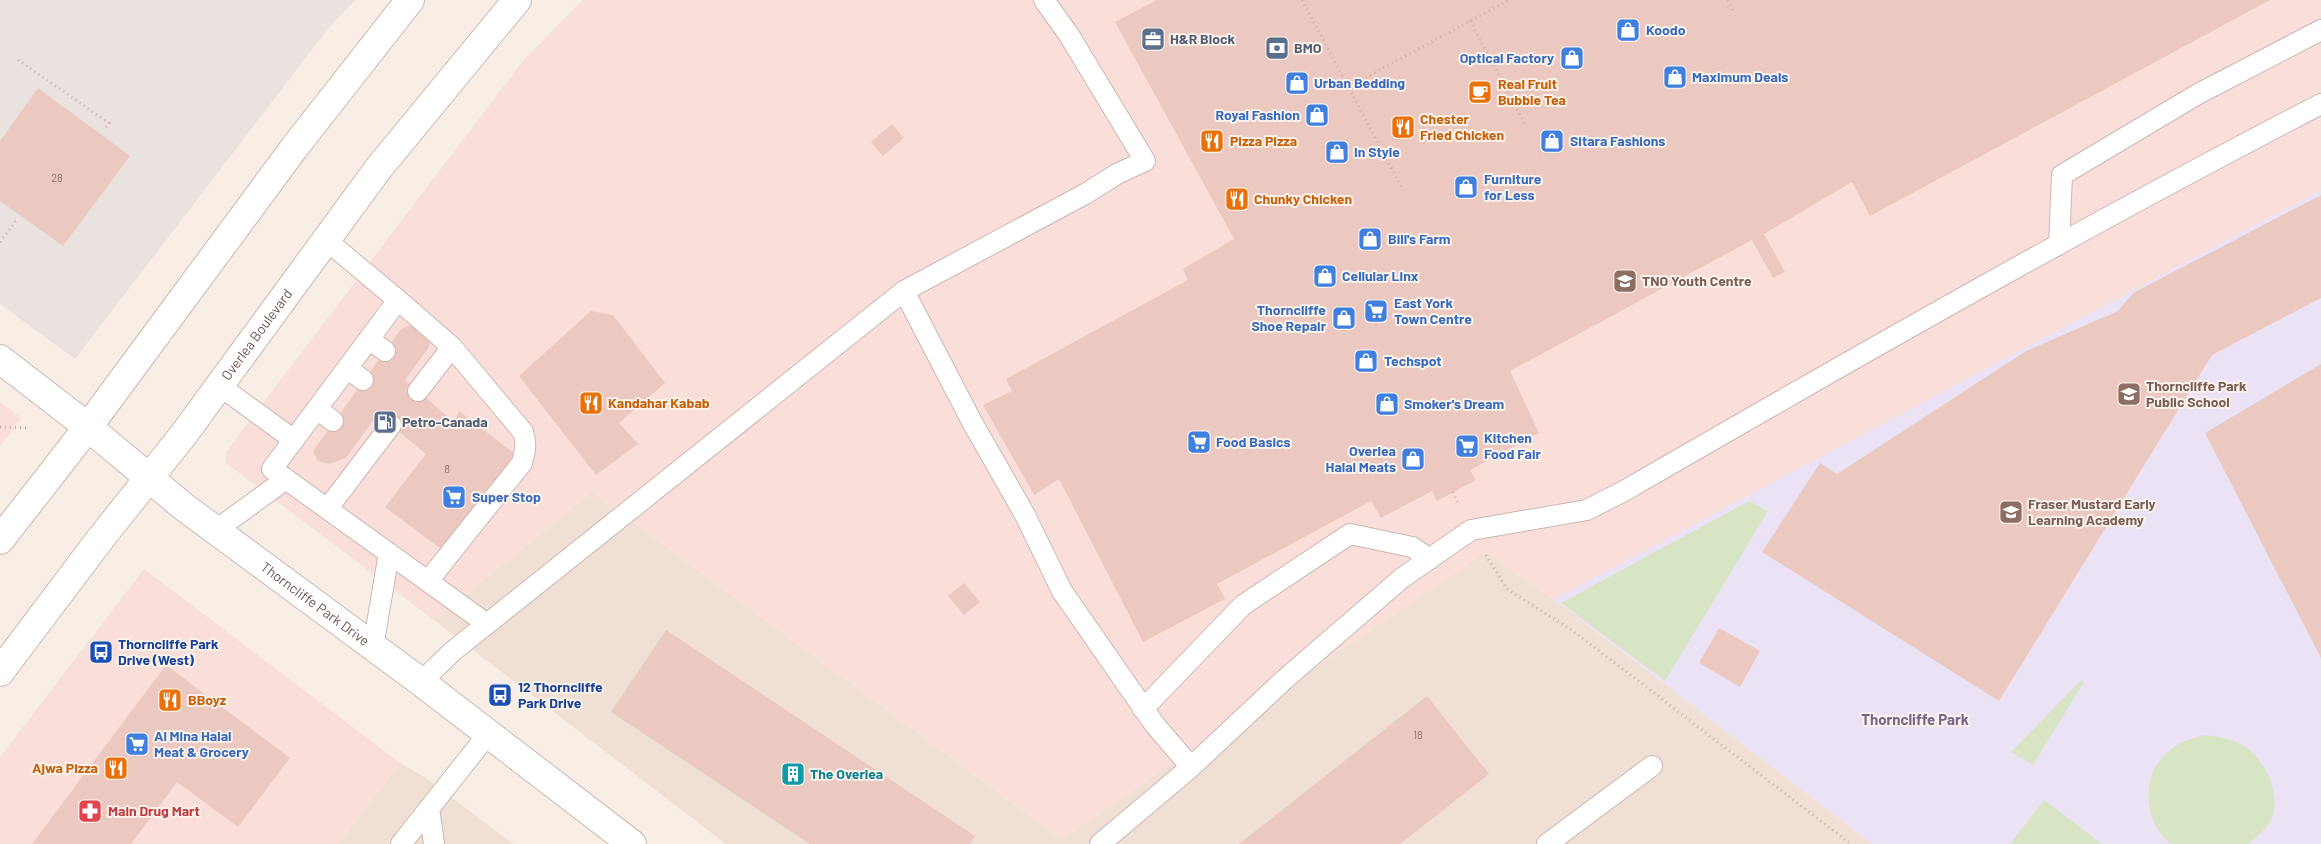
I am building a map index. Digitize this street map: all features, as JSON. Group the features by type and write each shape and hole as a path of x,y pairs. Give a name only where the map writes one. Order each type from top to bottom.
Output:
{"main road":[{"path":"0,540 88,427 294,148 410,0"},
{"name":"Overlea Boulevard","path":"0,672 220,386 378,169 517,0"},
{"name":"Thorncliffe Park Drive","path":"0,359 88,427 148,478 421,682 632,844"}],"lane":[{"path":"421,682 453,651 904,291 1085,194 1117,174 1145,161 1048,1"},
{"path":"2059,245 2062,175 2198,94 2321,30"},
{"path":"1100,844 1191,767 1285,679 1402,578 1471,530 1587,510 1624,491 1897,333 2321,104"},
{"path":"326,240 452,347 523,432 526,442 526,451 522,463 428,581"},
{"path":"904,291 972,422 1025,515 1062,591 1143,709 1191,767"},
{"path":"398,300 369,339 355,374 317,409 272,469 487,624"},
{"path":"369,339 385,351"},
{"path":"418,381 452,347"},
{"path":"220,386 294,440"},
{"path":"317,409 333,421"},
{"path":"328,508 366,445 391,425"},
{"path":"216,530 286,479"},
{"path":"1143,709 1243,605 1350,534 1412,547 1430,559"},
{"path":"373,647 389,553"},
{"path":"401,844 488,734"},
{"path":"1547,844 1652,766"},
{"path":"429,808 434,844"}],"path":[{"path":"1302,0 1403,190"},
{"path":"1348,87 1509,0"},
{"path":"1728,0 1733,11"},
{"path":"1470,21 1525,124"},
{"path":"18,60 110,123 105,129"},
{"path":"0,242 18,218"},
{"path":"0,426 30,428"},
{"path":"1453,492 1471,530 1507,589 1573,631 1851,844"}],"shaded area":[{"path":"0,0 355,0 327,30 75,359 0,304"},
{"path":"583,0 2321,0 2321,190 1554,599 1486,552 1061,839 592,492 434,620 226,463 226,452 522,62"},
{"name":"Thorncliffe Park Public School","path":"2321,190 2321,844 1872,844 1554,599"},
{"path":"0,402 21,418 0,446"},
{"path":"592,492 1061,839 1486,552 1554,599 1872,844 726,844 434,620"},
{"path":"144,569 400,763 338,844 0,844 0,757"},
{"path":"400,763 426,778 513,844 338,844"}],"green space":[{"path":"1749,501 1768,511 1665,681 1561,603"},
{"path":"2081,680 2084,682 2033,765 2011,752"},
{"path":"2205,735 2229,739 2250,751 2264,767 2273,788 2275,799 2271,819 2261,833 2248,844 2171,844 2154,823 2148,797 2153,771 2160,760 2178,744"},
{"path":"2044,800 2102,844 2010,844"}],"building":[{"name":"East York Town Centre","path":"1157,0 2270,0 1870,216 1852,182 1764,234 1785,272 1773,278 1752,240 1510,371 1539,433 1470,470 1476,480 1437,501 1432,491 1381,518 1371,501 1217,584 1225,599 1143,642 1059,479 1034,495 983,405 1012,391 1006,379 1188,280 1183,269 1234,239 1115,22"},
{"path":"38,88 130,156 63,246 0,201 0,141"},
{"path":"892,124 904,138 883,156 871,142"},
{"path":"2321,195 2321,298 2212,355 1999,701 1762,552 1820,463 1837,474 2026,351 2118,311 2133,293"},
{"name":"Kandahar Kabab","path":"591,311 613,315 665,383 619,423 638,444 596,475 519,376"},
{"path":"411,325 422,328 430,336 429,347 405,380 454,422 459,411 519,457 445,552 385,507 426,454 378,414 346,458 329,464 318,461 313,451 401,329"},
{"path":"2321,364 2321,658 2205,433"},
{"path":"964,583 980,602 964,615 948,596"},
{"path":"1719,628 1760,651 1740,687 1699,663"},
{"name":"The Overlea","path":"666,630 975,836 970,844 810,844 611,712"},
{"path":"166,665 290,758 238,827 177,782 131,844 32,844"},
{"path":"1427,696 1489,774 1400,844 1239,844"}],"place":[{"name":"Koodo","path":"1628,30"},
{"name":"H&R Block","path":"1153,39"},
{"name":"BMO","path":"1277,48"},
{"name":"Optical Factory","path":"1572,58"},
{"name":"Maximum Deals","path":"1675,77"},
{"name":"Urban Bedding","path":"1297,83"},
{"name":"Real Fruit Bubble Tea","path":"1480,92"},
{"name":"Royal Fashion","path":"1317,115"},
{"name":"Chester Fried Chicken","path":"1403,127"},
{"name":"Pizza Pizza","path":"1212,141"},
{"name":"Sitara Fashions","path":"1552,141"},
{"name":"In Style","path":"1337,152"},
{"name":"Furniture for Less","path":"1466,187"},
{"name":"Chunky Chicken","path":"1237,199"},
{"name":"Bill's Farm","path":"1370,239"},
{"name":"Cellular Linx","path":"1325,276"},
{"name":"TNO Youth Centre","path":"1625,281"},
{"name":"East York Town Centre","path":"1376,311"},
{"name":"Thorncliffe Shoe Repair","path":"1344,318"},
{"name":"Techspot","path":"1366,361"},
{"name":"Thorncliffe Park Public School","path":"2129,394"},
{"name":"Kandahar Kabab","path":"591,403"},
{"name":"Smoker's Dream","path":"1387,404"},
{"name":"Petro-Canada","path":"385,422"},
{"name":"Food Basics","path":"1199,442"},
{"name":"Kitchen Food Fair","path":"1467,446"},
{"name":"Overlea Halal Meats","path":"1413,459"},
{"name":"Super Stop","path":"454,497"},
{"name":"Fraser Mustard Early Learning Academy","path":"2011,512"},
{"name":"Thorncliffe Park Drive (West)","path":"101,652"},
{"name":"12 Thorncliffe Park Drive","path":"500,695"},
{"name":"BBoyz","path":"170,700"},
{"name":"Al Mina Halal Meat & Grocery","path":"137,744"},
{"name":"Ajwa Pizza","path":"116,768"},
{"name":"The Overlea","path":"793,774"},
{"name":"Main Drug Mart","path":"90,811"}],"district":[{"name":"Thorncliffe Park","path":"1915,720"}]}
